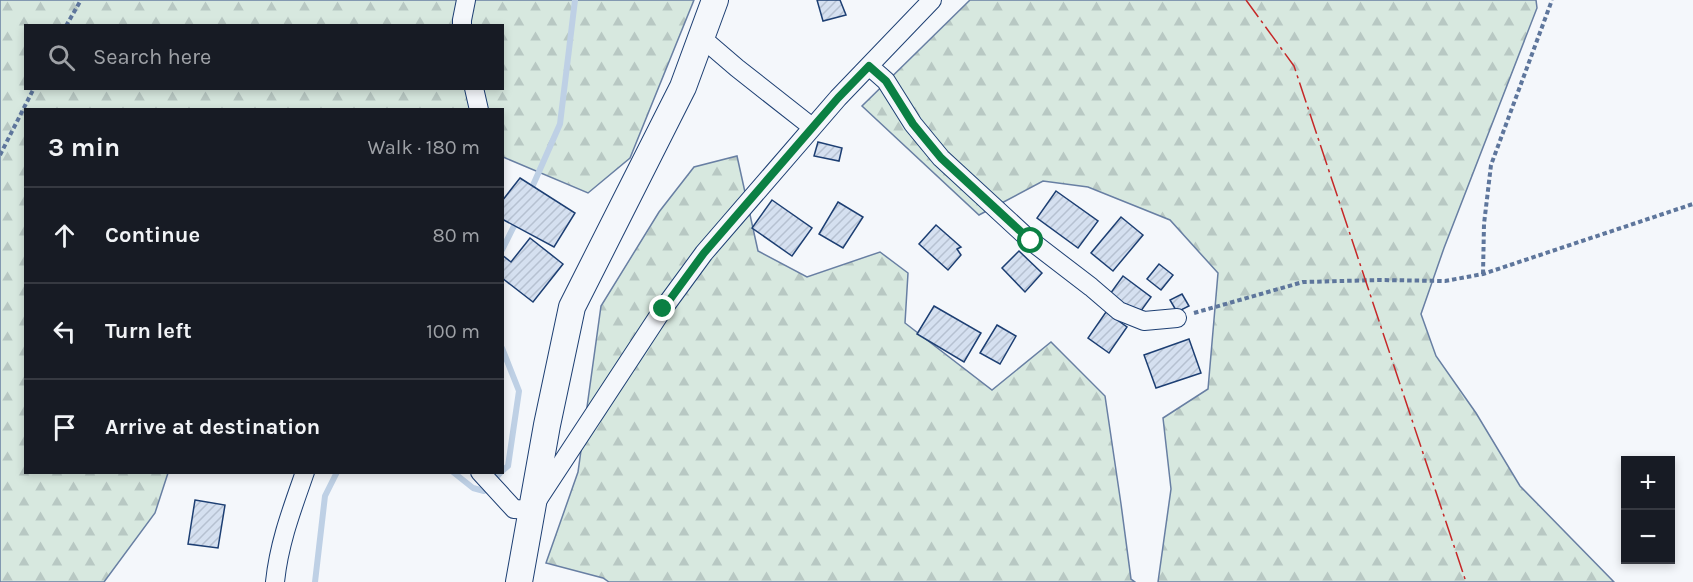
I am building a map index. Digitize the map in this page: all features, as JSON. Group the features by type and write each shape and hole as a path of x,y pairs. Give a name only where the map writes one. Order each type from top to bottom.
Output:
{"street":[{"path":"462,24 466,0"},
{"path":"519,582 522,510 572,307 683,87 715,0"},
{"path":"522,510 704,253 838,98 932,0"},
{"path":"702,38 736,68 812,127"},
{"path":"869,66 886,81 913,124 941,158 1031,241 1119,311 1144,321 1177,318"},
{"path":"474,90 479,108"},
{"path":"275,582 277,560 285,527 304,474"},
{"path":"482,474 522,510"}],"path":[{"path":"67,24 81,0"},
{"path":"1483,274 1484,224 1491,165 1552,0"},
{"path":"0,155 33,90"},
{"path":"1177,318 1303,282 1445,281 1483,274 1693,204"}],"green space":[{"path":"0,0 694,0 630,158 588,193 504,157 504,108 24,108 24,474 168,474 155,513 104,582 0,582"},
{"path":"970,0 1536,0 1537,8 1444,248 1421,314 1436,356 1476,413 1520,486 1614,582 1158,582 1171,489 1163,418 1208,389 1218,273 1170,220 1088,187 1043,181 979,215 862,106"},
{"path":"737,156 758,251 807,277 880,252 908,273 905,323 992,390 1051,342 1105,396 1131,579 1135,582 609,582 603,578 546,563 578,472 601,306 659,212 694,167"}],"building":[{"path":"817,0 840,0 846,15 823,21"},
{"path":"818,142 842,148 839,161 814,156"},
{"path":"520,178 575,213 554,247 504,220 504,198"},
{"path":"1056,191 1098,221 1078,248 1037,218"},
{"path":"772,200 812,228 792,256 752,228"},
{"path":"838,202 863,217 843,248 819,234"},
{"path":"1121,217 1143,235 1113,271 1091,253"},
{"path":"936,225 961,247 957,249 961,255 948,270 919,244"},
{"path":"530,238 563,264 533,302 504,280 504,257 511,262"},
{"path":"1019,251 1042,273 1025,292 1002,268"},
{"path":"1159,264 1173,275 1161,290 1147,279"},
{"path":"1123,276 1151,297 1138,315 1110,294"},
{"path":"1182,294 1189,306 1177,312 1170,300"},
{"path":"934,306 981,333 964,362 917,334"},
{"path":"1106,312 1127,327 1109,353 1088,338"},
{"path":"997,325 1016,336 1000,364 980,353"},
{"path":"1189,339 1201,373 1156,388 1144,355"},
{"path":"195,500 225,505 218,548 188,544"}],"waterway":[{"path":"530,192 560,124 575,0"},
{"path":"504,246 517,220"},
{"path":"504,353 519,391 508,466 504,469"},
{"path":"315,582 325,496 336,474"},
{"path":"456,474 473,488 484,491 499,474"}],"power":[{"path":"1246,0 1294,66 1466,582"}],"route":[{"path":"663,309 704,253 838,98 869,66 886,81 913,124 941,158 1031,241"}]}
